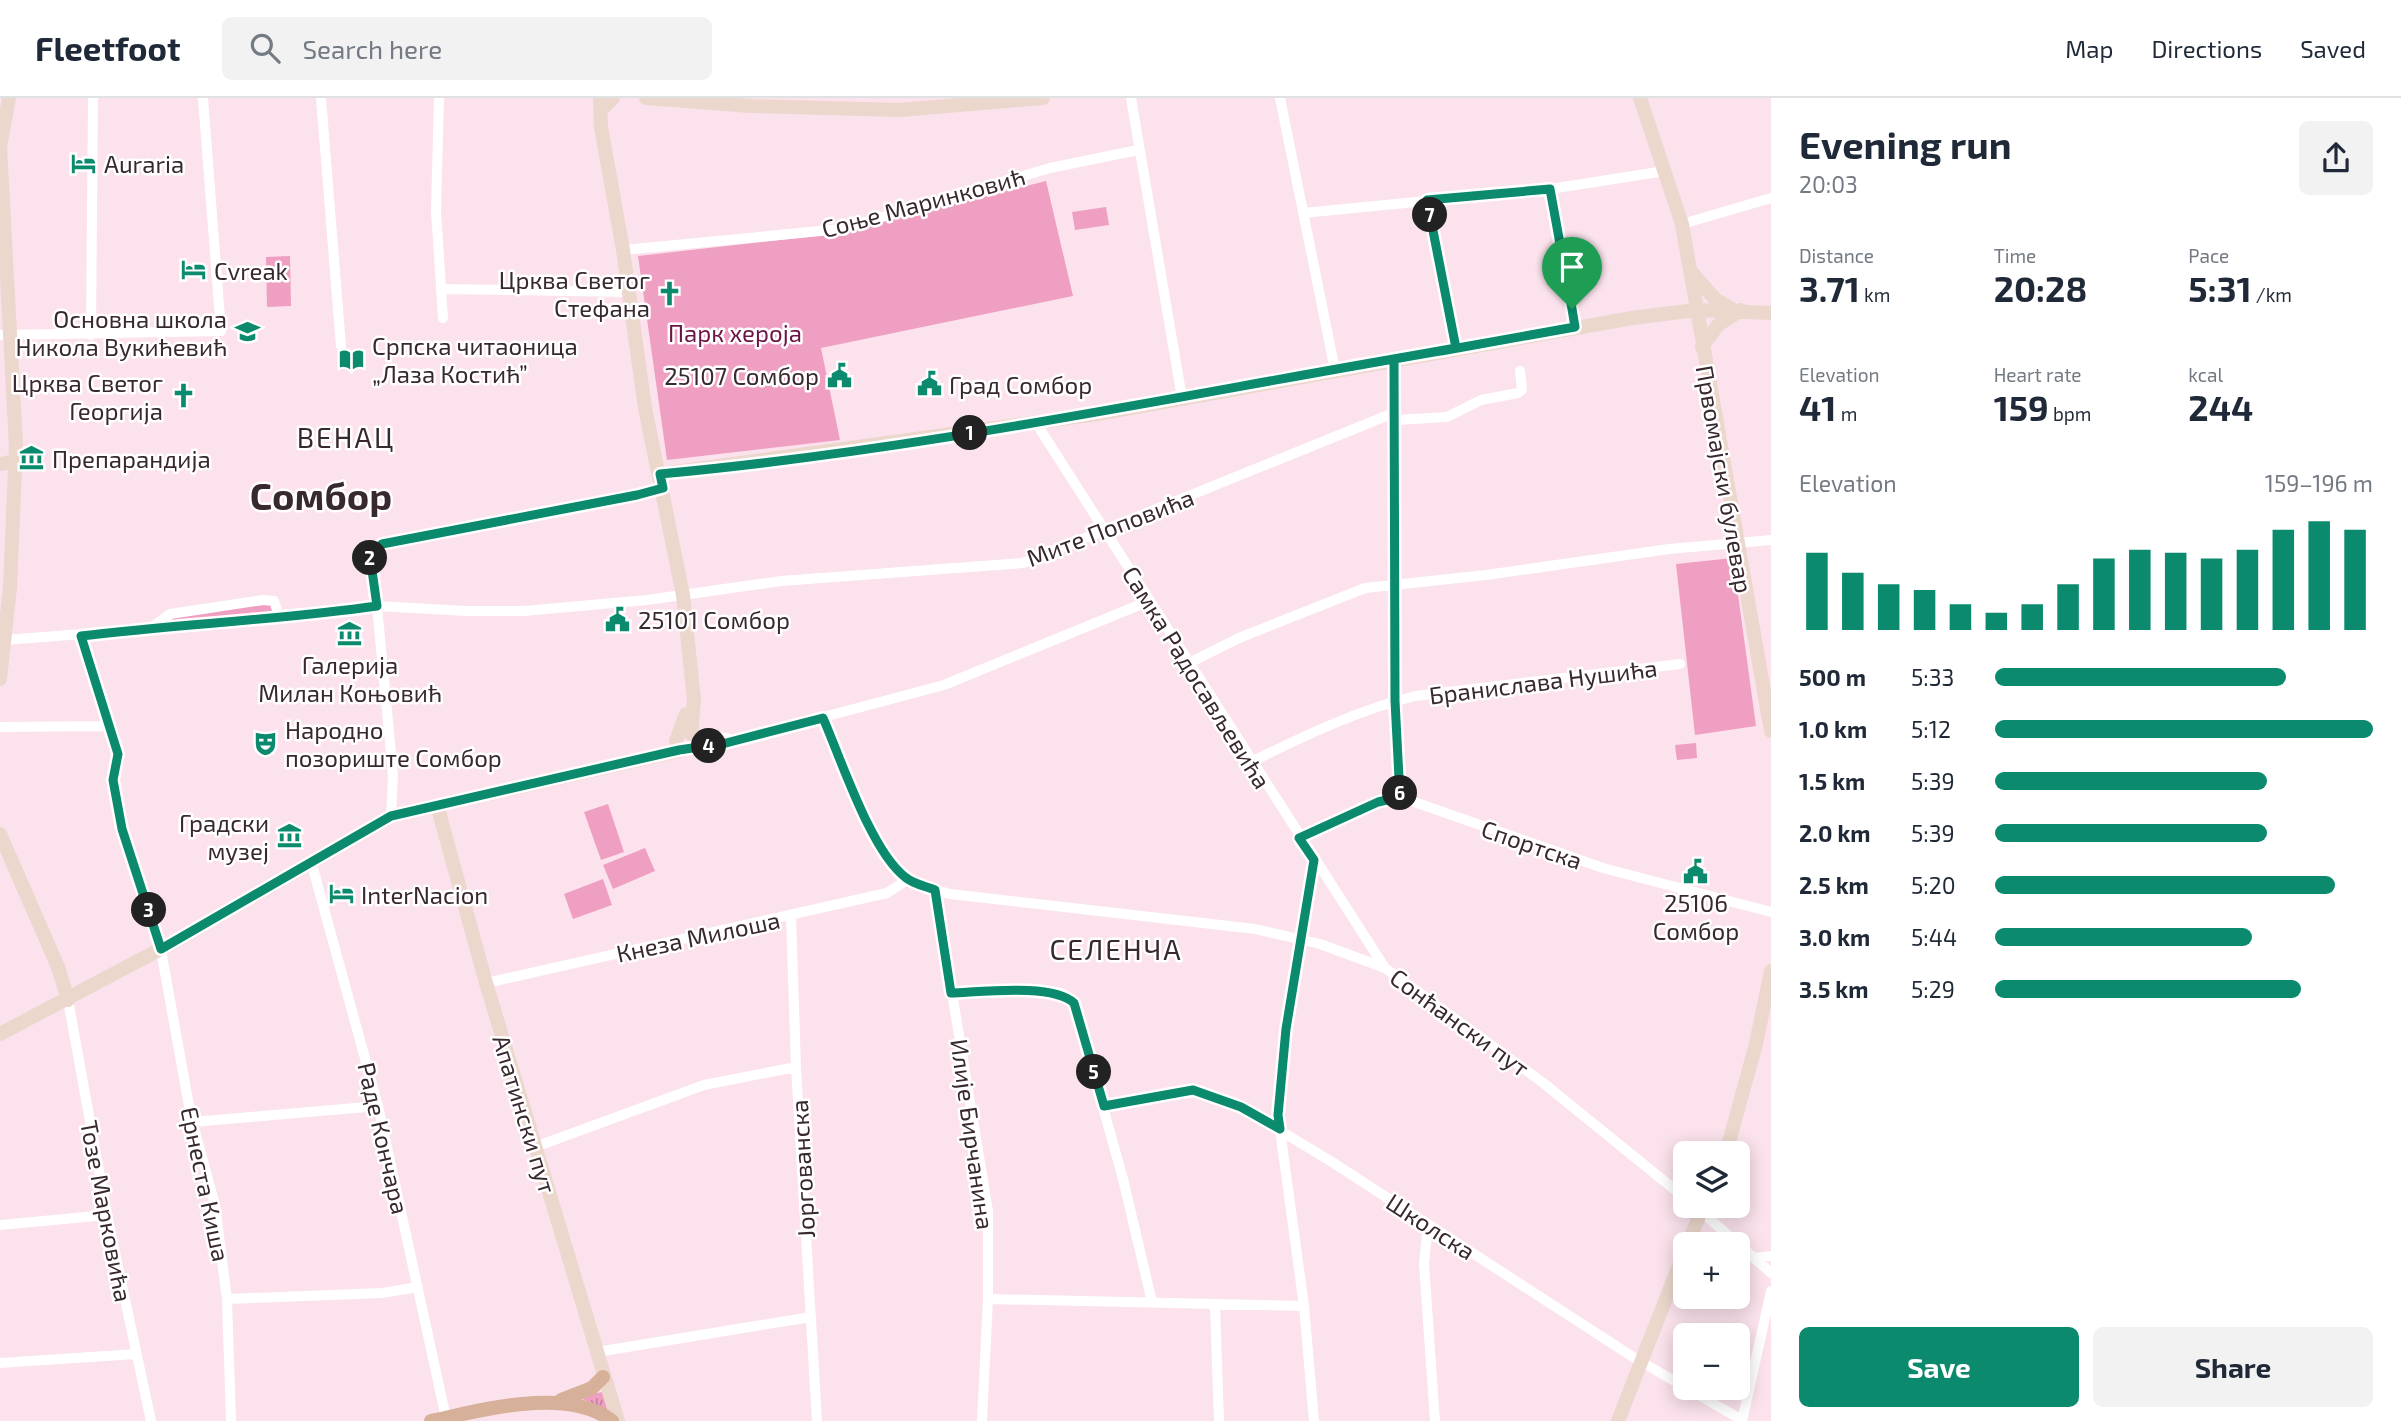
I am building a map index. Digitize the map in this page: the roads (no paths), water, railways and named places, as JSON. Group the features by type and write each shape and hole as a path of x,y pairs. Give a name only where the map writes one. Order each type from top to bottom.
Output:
{"main road":[{"path":"0,679 16,461 6,336 0,146 2,117 9,98"},
{"path":"0,1034 161,949 391,816 635,760 642,754 686,740 692,693 683,595 645,408 600,105 613,98"},
{"path":"646,98 751,106 887,110 1043,98"},
{"name":"Првомајски булевар","path":"1640,98 1682,224 1771,732"},
{"path":"1691,272 1716,300 1737,310"},
{"path":"661,481 1036,423 1575,327 1696,310 1771,313"},
{"path":"1702,347 1718,326 1737,310"},
{"path":"0,464 16,461"},
{"name":"Апатински пут","path":"437,805 485,983 618,1421"},
{"path":"0,834 58,967 68,1000"},
{"path":"1729,1141 1756,1044 1771,971"},
{"path":"1618,1421 1673,1282"},
{"path":"438,1419 556,1401 592,1388 603,1377"},
{"path":"556,1401 600,1413 612,1421"}],"street":[{"path":"91,335 93,98"},
{"path":"6,336 221,331 203,98"},
{"path":"321,98 341,346"},
{"path":"439,98 436,211 443,318"},
{"path":"1131,98 1182,397"},
{"path":"1280,98 1335,370"},
{"name":"Соње Маринковић","path":"623,250 841,229 1050,168 1138,150"},
{"path":"1303,214 1550,189 1665,172"},
{"path":"1550,189 1575,327"},
{"path":"1682,224 1771,198"},
{"path":"1427,200 1456,348"},
{"path":"442,289 627,292"},
{"path":"1299,838 1378,802 1400,797 1395,701 1394,359"},
{"name":"Мите Поповића","path":"4,640 280,619 377,606 524,611 683,595 781,581 1023,562 1396,416 1447,417 1481,400 1518,393 1522,390 1520,371"},
{"name":"Самка Радосављевића","path":"1036,423 1299,838 1385,968"},
{"path":"391,816 393,775 370,560 372,551 382,544 626,498 661,481"},
{"path":"1189,663 1347,594 1395,583 1486,575 1736,542 1771,540"},
{"path":"152,627 170,614 263,600 274,601 280,619"},
{"path":"686,740 734,740 944,685 1149,601"},
{"name":"Ернеста Киша","path":"81,636 118,754 113,780 122,829 161,949 192,1122 215,1205 227,1299 230,1421"},
{"name":"Бранислава Нушића","path":"1251,762 1298,739 1395,701 1415,696 1681,664"},
{"path":"823,718 871,828 894,867 907,880"},
{"path":"0,727 109,726"},
{"name":"Спортска","path":"1400,797 1603,868 1771,912"},
{"path":"1314,860 1286,1029 1278,1115 1304,1306 1314,1421"},
{"name":"Раде Кончара","path":"311,861 378,1106 418,1287 438,1419"},
{"name":"Сонћански пут","path":"907,880 935,890 1255,929 1303,939 1385,968 1542,1082 1673,1188"},
{"name":"Кнеза Милоша","path":"485,983 887,893 907,880"},
{"name":"Илије Бирчанина","path":"935,890 988,1211 988,1299 982,1421"},
{"name":"Јоргованска","path":"791,916 796,1067 817,1421"},
{"path":"951,993 1050,991 1068,997 1074,1003 1104,1106 1152,1302"},
{"name":"Тозе Марковића","path":"68,1000 107,1215 151,1421"},
{"path":"535,1147 684,1091 734,1077 796,1067"},
{"name":"Школска","path":"1104,1106 1193,1090 1241,1107 1280,1129 1642,1363 1742,1421"},
{"path":"192,1122 378,1106"},
{"path":"0,1225 107,1215"},
{"path":"1712,1218 1771,1273"},
{"path":"1428,1224 1424,1264 1435,1421"},
{"path":"1755,1258 1771,1256"},
{"path":"227,1299 382,1293 418,1287"},
{"path":"1742,1421 1771,1291"},
{"path":"988,1299 1304,1306"},
{"path":"1215,1305 1219,1421"},
{"path":"597,1352 811,1317"},
{"path":"0,1363 136,1354"}],"place":[{"name":"Auraria","path":"84,163"},
{"name":"Cvreak","path":"194,270"},
{"name":"Црква Светог Стефана","path":"670,293"},
{"name":"Основна школа Никола Вукићевић","path":"247,332"},
{"name":"Српска читаоница „Лаза Костић”","path":"352,359"},
{"name":"25107 Сомбор","path":"839,375"},
{"name":"Град Сомбор","path":"929,384"},
{"name":"Црква Светог Георгија","path":"183,396"},
{"name":"Препарандија","path":"32,458"},
{"name":"25101 Сомбор","path":"618,619"},
{"name":"Галерија Милан Коњовић","path":"350,633"},
{"name":"Народно позориште Сомбор","path":"265,743"},
{"name":"Градски музеј","path":"289,836"},
{"name":"25106 Сомбор","path":"1696,871"},
{"name":"InterNacion","path":"341,894"}],"district":[{"name":"ВЕНАЦ","path":"346,437"},
{"name":"Сомбор","path":"321,495"},
{"name":"СЕЛЕНЧА","path":"1116,949"}],"park label":[{"name":"Парк хероја","path":"735,332"}]}
